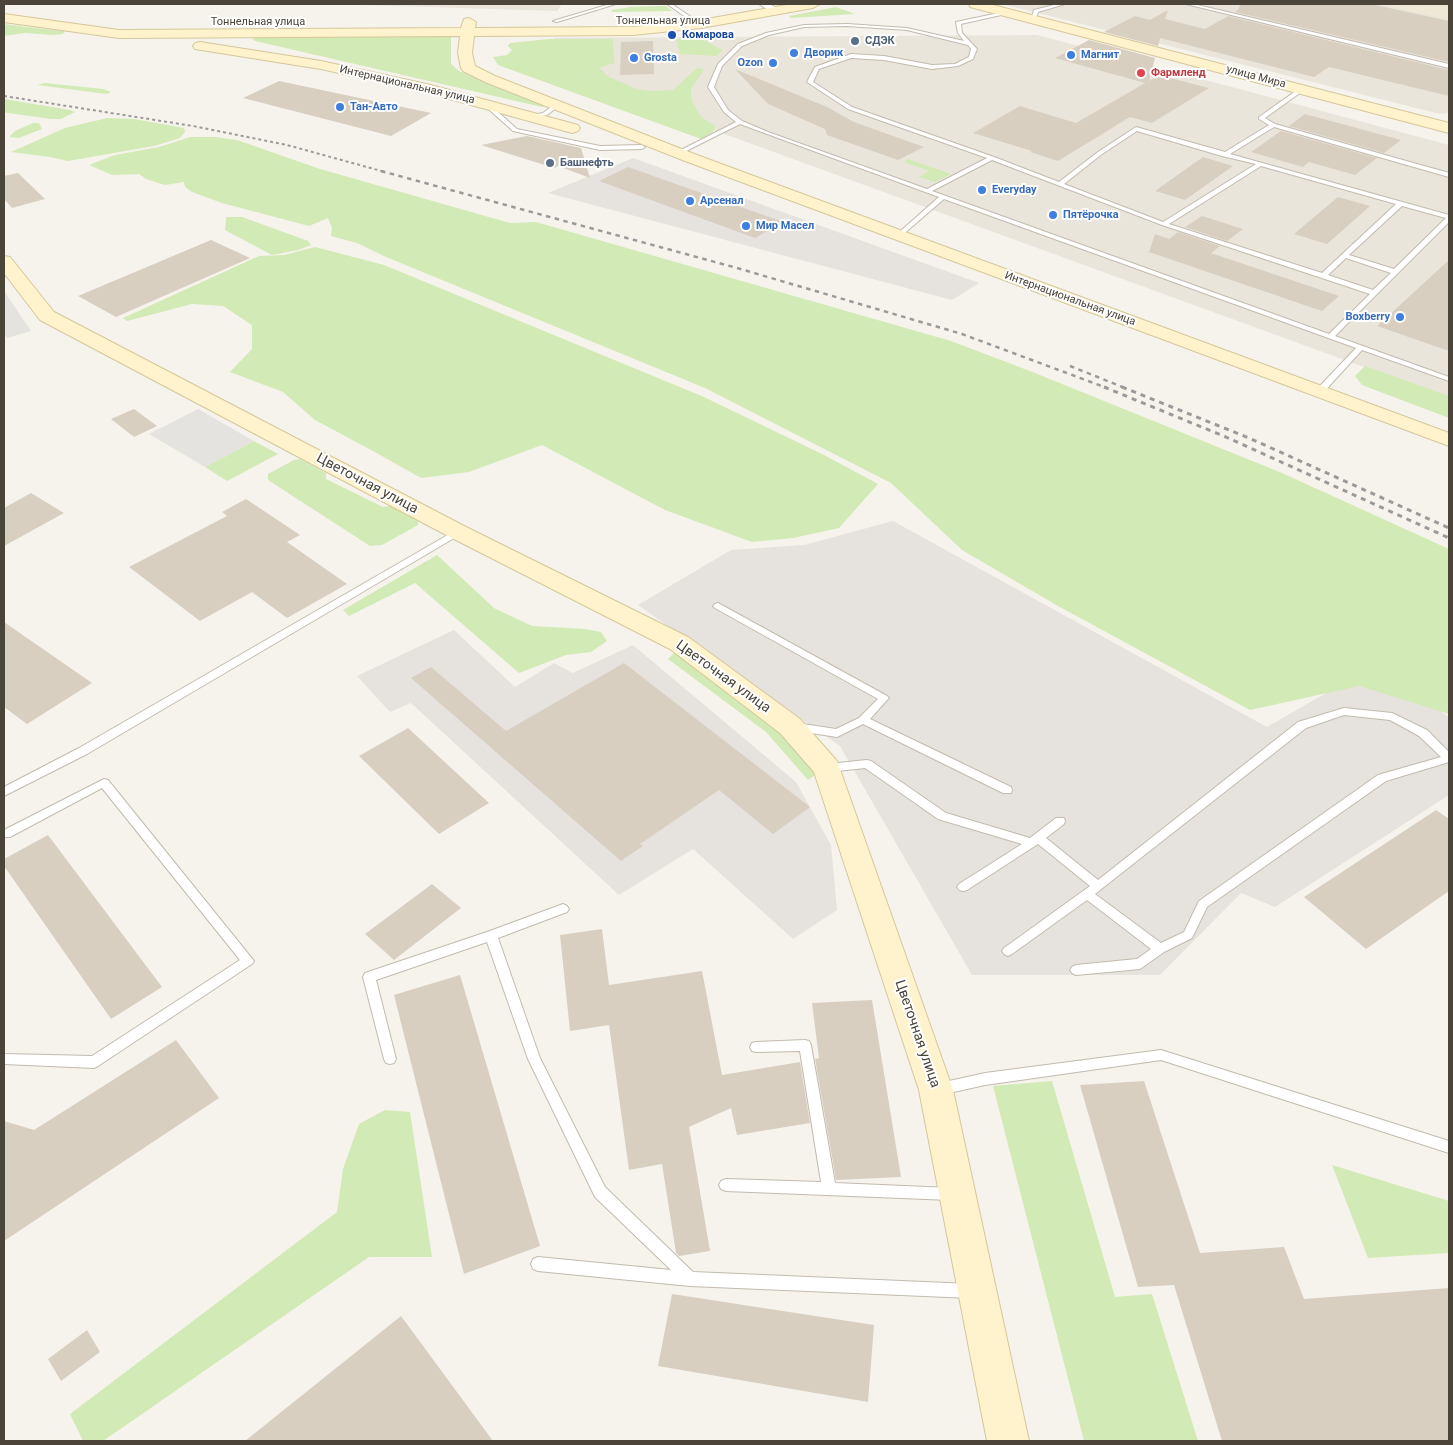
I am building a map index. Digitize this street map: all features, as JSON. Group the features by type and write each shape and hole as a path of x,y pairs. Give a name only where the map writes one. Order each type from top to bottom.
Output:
{"main road":[{"path":"723,20 770,7 812,4"},
{"name":"улица Мира","path":"975,4 1446,126"},
{"name":"Тоннельная улица","path":"4,6 130,22 468,26 633,31 672,28 723,20"},
{"name":"Тоннельная улица","path":"4,18 119,34 233,33 468,26 555,21 723,20"},
{"path":"241,52 233,33 244,22"},
{"name":"Интернациональная улица","path":"468,26 465,53 468,68 684,156 1449,440"},
{"name":"Интернациональная улица","path":"119,34 321,65 431,88 642,147 684,156"},
{"name":"Цветочная улица","path":"4,261 47,316 458,532 678,643 790,726 827,768 936,1090 1008,1441"}],"lane":[{"path":"555,21 614,4"},
{"path":"669,4 689,17"},
{"path":"1033,19 1036,11 1063,4"},
{"path":"1188,4 1449,66"},
{"path":"1205,8 1213,4"},
{"path":"1008,12 958,23 960,33 974,48 971,58 956,65 932,68 884,58 851,56 817,68 810,82 850,108 992,158 1164,224 1375,293"},
{"path":"970,44 907,29 847,24 804,26 768,34 740,45 720,64 711,87 726,111 740,122 766,134 1449,379"},
{"path":"1302,90 1260,118 1273,125 1449,175"},
{"path":"486,104 515,130 600,148 642,147"},
{"path":"530,116 545,114 557,105"},
{"path":"684,156 740,122"},
{"path":"1224,155 1273,125"},
{"path":"1059,185 1100,153 1136,129 1449,218 1331,336"},
{"path":"927,191 992,158"},
{"path":"1164,224 1259,165"},
{"path":"898,236 944,197"},
{"path":"1323,276 1401,204"},
{"path":"1345,256 1396,272"},
{"path":"1319,392 1361,347"},
{"path":"4,792 83,751 458,532"},
{"path":"718,606 884,698 863,720 837,733 790,726"},
{"path":"1008,951 1098,886 1302,726 1344,711 1392,717 1423,733 1449,758 1382,778 1203,904 1188,935 1160,950 1140,964 1076,970"},
{"path":"863,720 1008,790"},
{"path":"827,768 866,764 942,816 1035,840 1098,886"},
{"path":"4,1059 94,1062 248,961 104,783 6,834"},
{"path":"963,888 1060,821"},
{"path":"1087,894 1160,950"},
{"path":"390,1059 369,977 491,936 563,909"},
{"path":"491,936 534,1060 600,1192 690,1278"},
{"path":"756,1047 805,1045 829,1188"},
{"path":"936,1090 985,1079 1160,1055 1449,1147"},
{"path":"726,1185 957,1194"},
{"path":"538,1264 690,1278 977,1291"}],"shaded area":[{"path":"330,4 562,4 557,11"},
{"path":"1002,4 1449,4 1449,113 1440,114"},
{"path":"1379,4 1449,4 1449,19"},
{"path":"1037,35 1449,145 1449,398 557,73 554,38"},
{"path":"633,158 979,283 952,300 548,193"},
{"path":"4,291 31,331 7,338 4,333"},
{"path":"198,409 254,441 205,467 149,434"},
{"path":"893,521 1267,727 1373,666 1449,717 1449,795 1275,907 1241,893 1160,975 972,975 840,746 638,605 731,550 804,545"},
{"path":"454,630 515,687 554,663 573,673 633,645 796,782 831,845 837,910 793,939 693,849 619,895 411,703 390,712 357,676"}],"green space":[{"path":"666,6 672,11 612,12 612,10 631,7"},
{"path":"836,7 855,14 791,18 789,16"},
{"path":"4,24 65,31 63,34 53,35 25,33 4,36"},
{"path":"451,35 451,64 459,71 546,106 542,107 252,39 259,37"},
{"path":"549,39 613,39 614,63 599,68 609,77 636,89 649,91 673,90 697,68 704,69 691,89 691,99 701,117 714,125 713,132 701,139 498,65 493,57 507,55 512,50 508,46 510,43"},
{"path":"676,39 701,39 723,50 716,56 680,54"},
{"path":"45,83 103,89 111,92 107,94 37,85"},
{"path":"4,99 75,112 61,119 8,113 4,112"},
{"path":"107,118 134,119 184,128 185,132 180,138 154,146 68,161 11,152 65,128"},
{"path":"33,123 39,123 42,129 19,138 9,137 15,131"},
{"path":"190,137 215,137 237,140 320,169 510,223 536,222 951,341 1282,473 1449,549 1449,714 1359,686 1250,710 1058,606 962,550 891,483 705,388 386,257 357,243 331,236 332,228 328,218 309,226 222,203 192,192 185,187 184,182 165,185 146,179 139,174 112,175 89,165 115,155 159,147"},
{"path":"908,159 951,174 935,182 919,177 929,171 904,162"},
{"path":"226,217 242,217 308,241 311,245 298,250 272,255 225,230"},
{"path":"315,247 384,265 704,397 824,455 878,484 839,528 793,538 752,542 665,510 542,445 469,472 421,478 315,420 283,392 230,372 252,349 252,325 223,306 192,304 127,321 123,318 259,256 284,255"},
{"path":"1365,366 1449,396 1449,418 1362,385 1355,376"},
{"path":"254,441 278,454 227,481 205,467"},
{"path":"300,459 326,473 326,479 383,507 396,505 418,518 418,525 382,545 370,546 268,480 268,474 294,460"},
{"path":"437,555 494,608 532,626 585,629 601,632 607,641 591,652 566,655 519,673 415,583 349,616 343,610"},
{"path":"675,652 781,730 815,775 808,780 766,732 668,659"},
{"path":"1052,1081 1115,1297 1152,1294 1198,1441 1084,1441 993,1086"},
{"path":"385,1110 410,1112 432,1257 369,1257 103,1441 83,1441 70,1414 337,1212 343,1169 359,1124"},
{"path":"1332,1165 1449,1201 1449,1253 1368,1258"}],"building":[{"path":"1240,4 1371,4 1449,21 1449,62 1235,12 1239,9"},
{"path":"1168,10 1165,19 1205,29 1228,16 1449,70 1449,96 1329,67 1314,77 1160,38 1158,46 1104,32 1135,16 1150,20"},
{"path":"1089,40 1155,58 1149,81 1159,75 1209,88 1152,123 1130,117 1058,161 973,133 1020,106 1076,123 1145,83 1055,58"},
{"name":"Grosta","path":"653,41 654,74 620,75 621,42"},
{"path":"735,69 827,107 854,122 924,147 898,160 827,135 825,129 768,104"},
{"name":"Тан-Авто","path":"279,81 431,113 391,136 243,98"},
{"path":"1305,114 1401,140 1384,153 1289,126"},
{"path":"1281,131 1377,158 1355,175 1309,162 1303,167 1251,152"},
{"path":"527,136 581,148 590,178 558,166 554,168 481,145"},
{"path":"1203,157 1233,166 1185,200 1155,191"},
{"name":"Арсенал","path":"628,167 783,222 755,238 599,181"},
{"path":"18,173 45,199 12,208 4,199 4,176"},
{"path":"1338,197 1370,206 1327,244 1294,234"},
{"path":"1202,216 1243,229 1227,241 1185,227"},
{"path":"1178,232 1220,246 1211,253 1339,296 1322,311 1149,252 1155,234 1169,239"},
{"path":"211,240 250,258 116,317 78,296"},
{"path":"1449,260 1449,351 1377,326"},
{"path":"134,409 157,426 134,437 111,419"},
{"path":"31,493 64,513 4,546 4,508"},
{"path":"246,499 300,535 287,542 347,584 287,618 252,592 200,621 129,567 227,516 222,512"},
{"path":"4,622 92,683 27,724 4,707"},
{"path":"624,663 810,807 773,834 719,790 640,844 643,846 621,861 411,678 431,667 506,731"},
{"path":"408,728 489,803 439,834 359,756"},
{"path":"1436,810 1449,819 1449,891 1366,949 1304,897"},
{"path":"48,835 162,987 111,1019 4,866 4,859"},
{"path":"432,884 461,908 394,960 365,934"},
{"path":"602,929 609,985 702,971 722,1075 800,1062 810,1123 737,1135 731,1108 689,1127 710,1251 679,1256 676,1253 662,1164 629,1170 609,1025 570,1031 560,935"},
{"path":"460,975 540,1246 464,1274 394,995"},
{"path":"872,1000 901,1177 836,1180 815,1059 819,1058 812,1003"},
{"path":"176,1040 219,1098 4,1241 4,1121 34,1130"},
{"path":"1144,1081 1200,1253 1284,1247 1304,1299 1449,1288 1449,1441 1222,1441 1174,1285 1138,1287 1080,1085"},
{"path":"672,1294 874,1325 868,1402 658,1366"},
{"path":"401,1316 493,1441 245,1441"},
{"path":"87,1330 100,1352 61,1381 48,1359"}],"railway":[{"path":"4,96 193,126 287,145 385,172"},
{"path":"381,171 737,268 962,334 1107,388"},
{"path":"1070,366 1125,388"},
{"path":"1104,387 1226,437 1449,538"},
{"path":"1122,387 1249,438 1449,528"}],"place":[{"name":"Комарова","path":"672,35"},
{"name":"СДЭК","path":"855,41"},
{"name":"Дворик","path":"794,53"},
{"name":"Магнит","path":"1071,55"},
{"name":"Grosta","path":"634,58"},
{"name":"Ozon","path":"773,63"},
{"name":"Фармленд","path":"1141,73"},
{"name":"Тан-Авто","path":"340,107"},
{"name":"Башнефть","path":"550,163"},
{"name":"Everyday","path":"982,190"},
{"name":"Арсенал","path":"690,201"},
{"name":"Пятёрочка","path":"1053,215"},
{"name":"Мир Масел","path":"746,226"},
{"name":"Boxberry","path":"1400,317"}]}
